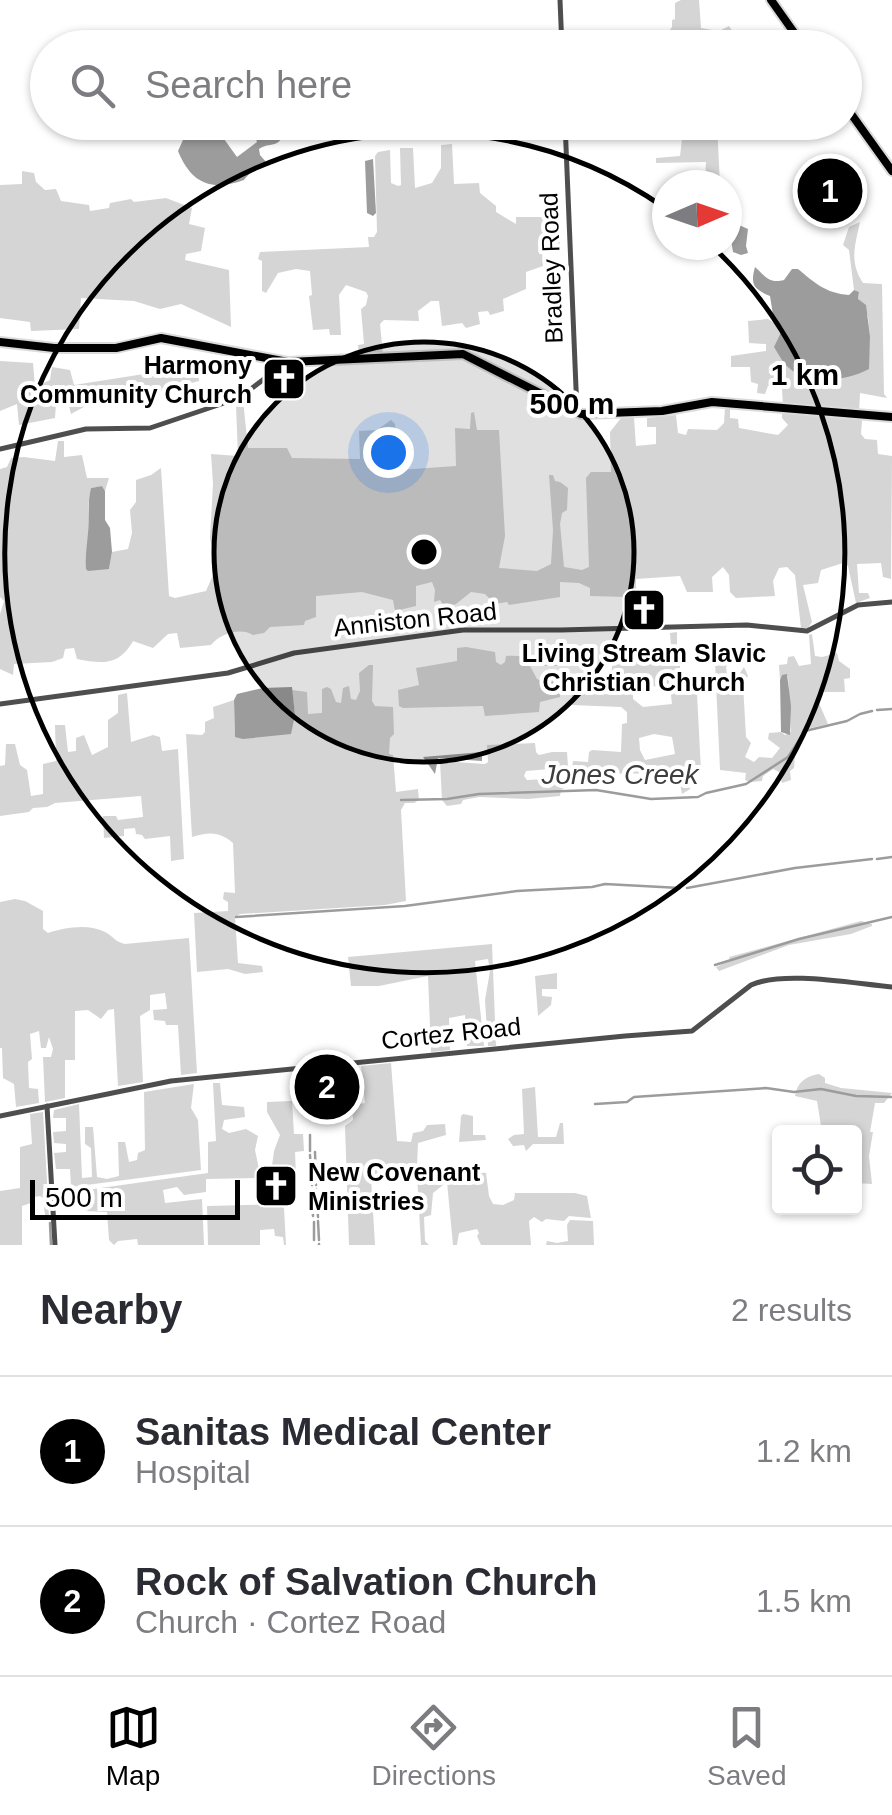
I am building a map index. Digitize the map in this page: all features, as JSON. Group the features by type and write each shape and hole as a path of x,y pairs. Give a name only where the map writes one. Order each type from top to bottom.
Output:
{"main road":[{"path":"771,0 792,30"},
{"path":"862,129 892,170"},
{"path":"0,342 116,348 161,338 288,362 463,354 588,415 718,402 892,418"}],"street":[{"path":"560,0 561,30"},
{"name":"Bradley Road","path":"566,140 577,412"},
{"path":"0,448 86,429 150,428 238,398 288,362"},
{"name":"Anniston Road","path":"0,704 228,674 294,653 463,630 747,624 807,631 860,604 892,602"},
{"name":"Cortez Road","path":"0,1116 171,1081 689,1032 762,981 823,979 892,987"},
{"path":"48,1106 55,1245"}],"shaded area":[{"path":"699,0 701,28 713,30 670,30 675,3"},
{"path":"183,140 225,140 237,157 256,140 280,140 259,149 266,162 244,180 232,184 204,182 189,171 178,151"},
{"path":"682,140 718,140 719,170 706,170 706,162 656,163 656,158 680,156"},
{"path":"452,144 454,184 479,183 480,193 496,206 496,212 516,224 516,217 545,217 549,229 560,235 560,244 542,252 543,266 526,272 526,289 503,299 504,311 490,315 488,311 478,312 480,324 466,328 462,323 442,326 439,301 431,301 418,311 419,321 384,320 380,324 383,355 359,356 358,345 364,344 361,309 366,305 366,292 346,285 339,295 341,335 330,335 329,329 313,330 310,271 278,273 266,293 262,291 260,252 369,247 368,237 377,232 378,152 390,150 391,183 398,186 400,148 413,148 415,188 432,183 441,168 441,145"},
{"path":"373,159 373,216 367,213 365,161"},
{"path":"22,171 34,173 36,182 45,190 56,189 61,201 89,205 90,211 131,199 134,202 166,198 192,208 189,224 205,228 201,251 186,254 185,260 229,270 231,327 181,304 160,309 134,301 81,298 79,329 31,331 30,322 0,318 0,185 22,184"},
{"path":"860,222 854,253 856,268 863,283 882,284 887,398 860,393 859,412 783,405 782,389 768,386 765,394 757,393 758,384 751,382 750,367 731,367 731,356 766,351 766,344 749,343 748,321 768,319 783,328 870,336 868,316 858,299 859,292 854,290 849,250 843,245 849,227"},
{"path":"742,226 748,229 748,253 742,255"},
{"path":"755,267 775,281 784,280 792,269 798,269 827,290 849,295 854,290 859,292 858,299 866,305 869,369 828,380 807,377 789,368 774,347 783,328 774,321 770,296 755,286"},
{"path":"0,361 33,363 35,387 50,380 52,367 70,370 74,385 144,374 172,364 198,366 199,381 162,391 115,390 71,414 68,402 56,404 55,418 19,425 17,404 0,411"},
{"path":"243,400 248,448 287,448 292,458 360,459 359,431 377,430 391,420 395,424 399,470 456,466 455,428 470,429 474,412 477,430 499,430 505,536 499,568 537,571 551,564 549,475 568,488 567,510 562,513 560,524 564,567 589,567 586,478 591,472 611,472 610,432 621,418 634,418 636,446 656,444 656,427 647,427 647,418 676,415 678,433 686,435 688,429 717,430 724,423 725,408 730,408 730,418 738,419 739,428 778,435 788,425 782,412 862,420 861,434 865,439 877,440 878,454 892,456 891,579 883,577 881,563 857,564 859,593 868,593 870,598 856,603 848,566 843,563 821,570 818,583 803,585 812,622 808,628 801,628 795,575 787,567 779,568 773,581 775,596 736,598 730,592 729,575 723,567 712,577 713,592 687,592 680,576 636,579 636,594 628,597 590,596 590,588 560,582 560,597 509,605 495,604 485,594 471,592 445,607 440,600 434,602 432,582 416,586 416,606 395,611 393,600 362,592 316,596 316,617 304,625 270,627 253,635 236,632 211,645 180,648 177,633 168,634 153,648 133,641 122,655 109,661 77,659 74,648 65,649 63,658 52,662 14,664 13,675 0,669 0,614 4,601 0,597 0,469 7,467 11,458 55,461 58,441 64,441 64,457 82,455 87,478 109,478 105,491 102,486 91,488 88,511 95,540 109,569 112,552 128,549 136,480 161,468 169,596 206,591 216,568 210,538 211,454 238,456 236,405"},
{"path":"102,486 112,552 109,569 88,571 90,494 91,488"},
{"path":"677,632 680,680 697,694 701,771 690,772 690,789 682,794 678,773 592,774 550,769 526,771 524,776 527,780 566,778 560,796 479,797 447,806 442,800 440,761 485,764 487,745 535,743 539,755 567,752 568,766 572,767 573,761 588,762 592,750 621,752 622,724 627,723 627,712 621,707 572,705 572,694 615,695 612,666 628,659 655,659 661,647 671,645 670,633","holes":["648,686 670,687 672,704 643,707 633,699 633,691","654,734 672,737 675,754 645,760 639,738"]},
{"path":"812,634 815,656 837,653 839,661 850,669 850,678 844,679 845,692 820,692 819,703 828,724 807,729 795,755 791,780 782,783 779,772 773,769 762,781 751,782 745,780 746,773 720,770 715,661 727,657 727,675 738,676 744,667 748,676 743,684 746,737 751,743 745,757 754,762 759,757 772,758 780,748 768,739 769,733 791,732 788,676 782,675 780,680 779,665 787,664 788,657 794,656 799,666 811,664"},
{"path":"457,648 495,652 496,662 501,665 506,656 558,660 559,666 530,666 537,679 559,681 560,697 540,702 539,712 485,716 483,706 399,706 398,690 419,685 416,668 457,661"},
{"path":"373,665 372,701 375,706 393,707 394,734 389,754 393,755 396,792 418,789 419,800 405,803 401,810 406,901 240,914 235,917 238,963 262,966 263,972 197,972 194,913 228,911 228,902 223,899 224,892 235,893 233,843 214,834 192,837 186,734 202,735 205,722 214,718 213,707 234,700 235,736 295,715 292,690 307,692 308,714 322,713 322,689 331,689 336,702 341,703 343,688 349,686 351,699 356,700 359,673"},
{"path":"787,674 790,735 781,732 780,680"},
{"path":"292,687 295,715 291,734 235,737 237,694"},
{"path":"127,693 131,742 153,735 160,737 162,751 178,749 184,859 171,861 170,836 145,839 136,834 135,828 124,829 124,836 104,838 103,816 116,816 118,820 143,817 141,796 55,803 0,816 0,766 5,765 6,744 15,744 20,765 27,770 31,796 43,794 43,764 56,761 55,725 65,725 68,752 76,751 76,738 84,735 92,755 108,747 108,720 118,713 118,695"},
{"path":"482,752 482,761 438,758 435,774 423,757"},
{"path":"15,899 43,911 43,929 48,933 91,928 125,944 189,938 197,1073 181,1075 178,1025 154,1020 153,1010 167,1009 165,993 150,995 150,1010 140,1016 143,1082 118,1086 114,1009 101,1019 88,1010 75,1011 75,1060 65,1060 65,1098 45,1102 43,1057 51,1057 53,1049 49,1037 46,1048 41,1048 39,1031 30,1034 32,1059 28,1062 29,1088 38,1089 39,1103 16,1107 14,1084 3,1078 0,1048 0,902"},
{"path":"861,921 872,926 851,934 789,945 719,971 716,967 730,961 729,957"},
{"path":"492,944 496,1046 488,1046 488,959 475,961 484,1046 467,1046 465,1015 449,1018 450,1050 431,1052 428,976 379,986 351,986 348,957"},
{"path":"557,973 557,989 542,989 542,996 552,997 551,1005 538,1016 535,976"},
{"path":"391,1063 397,1141 411,1142 413,1133 423,1131 427,1125 445,1124 446,1135 418,1143 417,1166 437,1174 486,1173 493,1204 514,1200 515,1193 587,1196 591,1218 569,1216 564,1221 542,1222 534,1217 529,1221 531,1245 481,1245 477,1229 459,1233 457,1245 453,1245 447,1182 433,1193 431,1215 424,1217 425,1241 429,1245 421,1245 417,1175 373,1176 375,1245 349,1245 345,1126 353,1120 352,1105 365,1103 361,1066"},
{"path":"819,1074 825,1083 841,1088 892,1093 884,1103 875,1103 869,1156 872,1184 862,1183 862,1125 821,1125 817,1101 795,1096 802,1081"},
{"path":"213,1083 220,1083 222,1105 244,1107 245,1117 224,1120 222,1129 229,1133 246,1129 258,1136 255,1150 259,1169 272,1166 280,1135 267,1112 267,1102 292,1101 294,1134 303,1134 304,1151 295,1152 296,1177 206,1179 206,1192 184,1195 177,1187 163,1190 165,1203 202,1199 204,1245 138,1245 137,1239 114,1245 109,1240 107,1212 85,1211 86,1190 208,1173 208,1142 216,1141"},
{"path":"194,1084 191,1108 198,1120 201,1170 71,1187 70,1169 56,1169 54,1153 66,1152 66,1144 54,1143 53,1132 66,1131 66,1118 53,1118 54,1110 79,1104 82,1178 92,1177 91,1148 85,1144 85,1127 93,1127 97,1177 107,1179 119,1176 118,1142 125,1142 129,1162 137,1160 138,1153 145,1150 144,1092"},
{"path":"535,1087 538,1137 556,1137 563,1123 564,1144 533,1144 526,1151 524,1145 513,1146 508,1139 524,1134 522,1089"},
{"path":"43,1112 49,1216 45,1215 43,1198 34,1197 34,1202 22,1206 22,1245 0,1245 0,1191 20,1188 20,1147 32,1144 30,1114"},
{"path":"463,1114 473,1116 473,1135 485,1135 486,1140 459,1142"},
{"path":"280,1204 284,1208 286,1245 283,1237 275,1236 274,1229 260,1230 260,1245 208,1245 207,1206"},
{"path":"570,1220 593,1221 594,1245 546,1245 547,1241 568,1241"}],"waterway":[{"name":"Jones Creek","path":"877,710 892,709"},
{"name":"Jones Creek","path":"401,800 596,790 651,799 698,797 746,784 788,757 805,731 872,711"},
{"path":"877,859 892,857"},
{"path":"687,888 795,868 872,859"},
{"path":"236,917 405,906 605,884 680,888"},
{"path":"715,965 799,939 892,917"},
{"path":"595,1104 627,1102 634,1097 766,1088 892,1097"},
{"path":"310,1135 310,1151"},
{"path":"315,1152 316,1185"},
{"path":"310,1155 312,1185"},
{"path":"312,1189 313,1216"},
{"path":"316,1189 318,1217"},
{"path":"318,1221 319,1240"},
{"path":"314,1222 314,1240"},
{"path":"50,1223 51,1245"}],"place":[{"name":"Sanitas Medical Center","path":"830,191"},
{"name":"Harmony Community Church","path":"284,379"},
{"name":"Living Stream Slavic Christian Church","path":"644,610"},
{"name":"Rock of Salvation Church","path":"327,1087"},
{"name":"New Covenant Ministries","path":"276,1186"}]}
